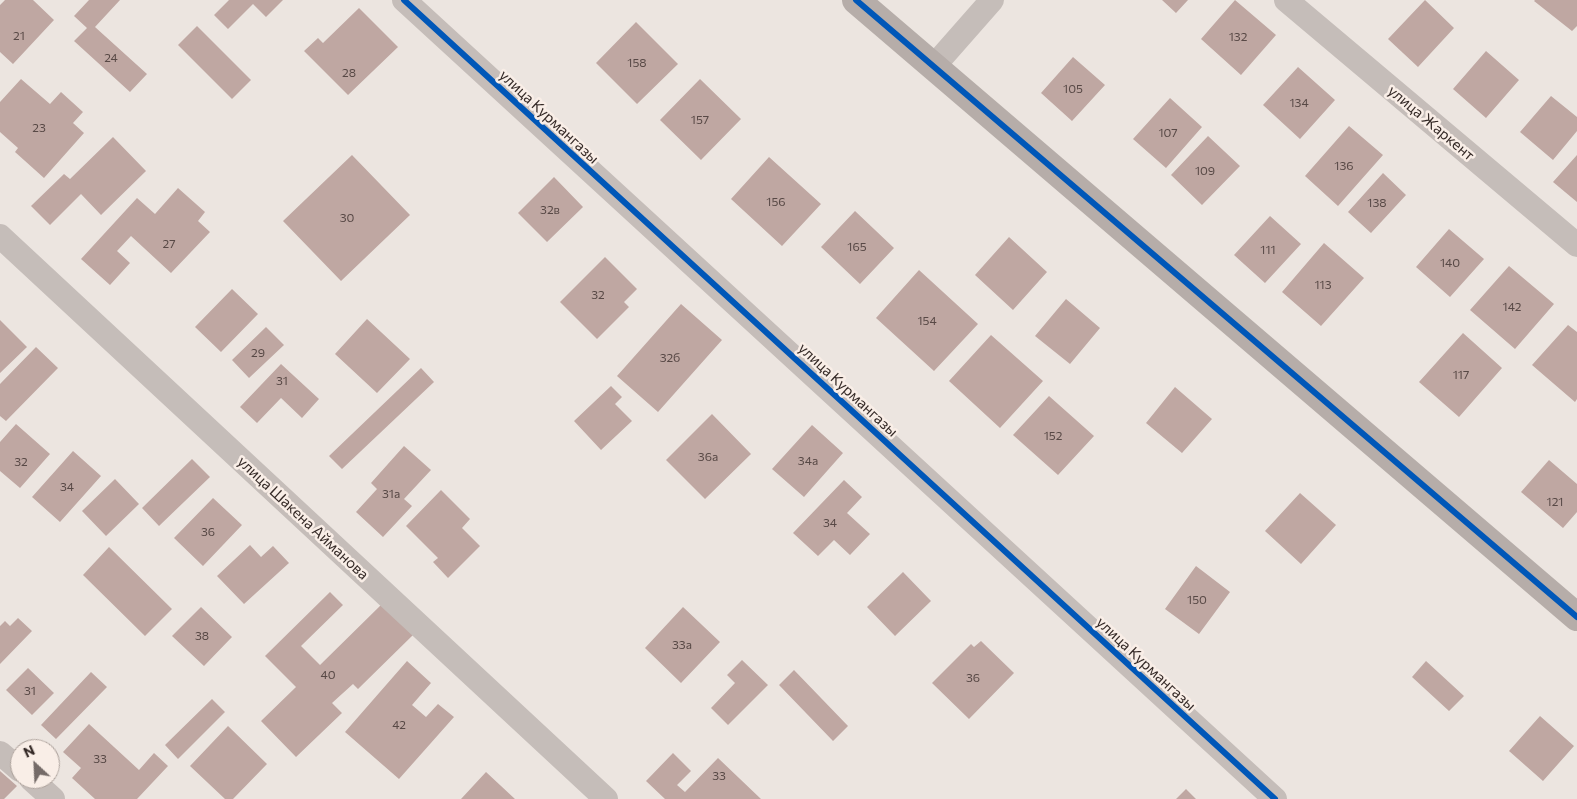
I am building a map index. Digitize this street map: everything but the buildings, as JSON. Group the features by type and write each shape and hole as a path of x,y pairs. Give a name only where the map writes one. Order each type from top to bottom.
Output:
{"street":[{"name":"улица Курмангазы","path":"404,0 1275,799"},
{"path":"856,0 1577,616"},
{"path":"934,66 992,0"},
{"name":"улица Жаркент","path":"1286,0 1577,245"},
{"name":"улица Шакена Айманова","path":"0,236 606,799"},
{"path":"0,753 10,762"},
{"path":"42,789 53,799"}],"cycle path":[{"path":"404,0 1275,799"},
{"path":"856,0 1577,617"}]}
